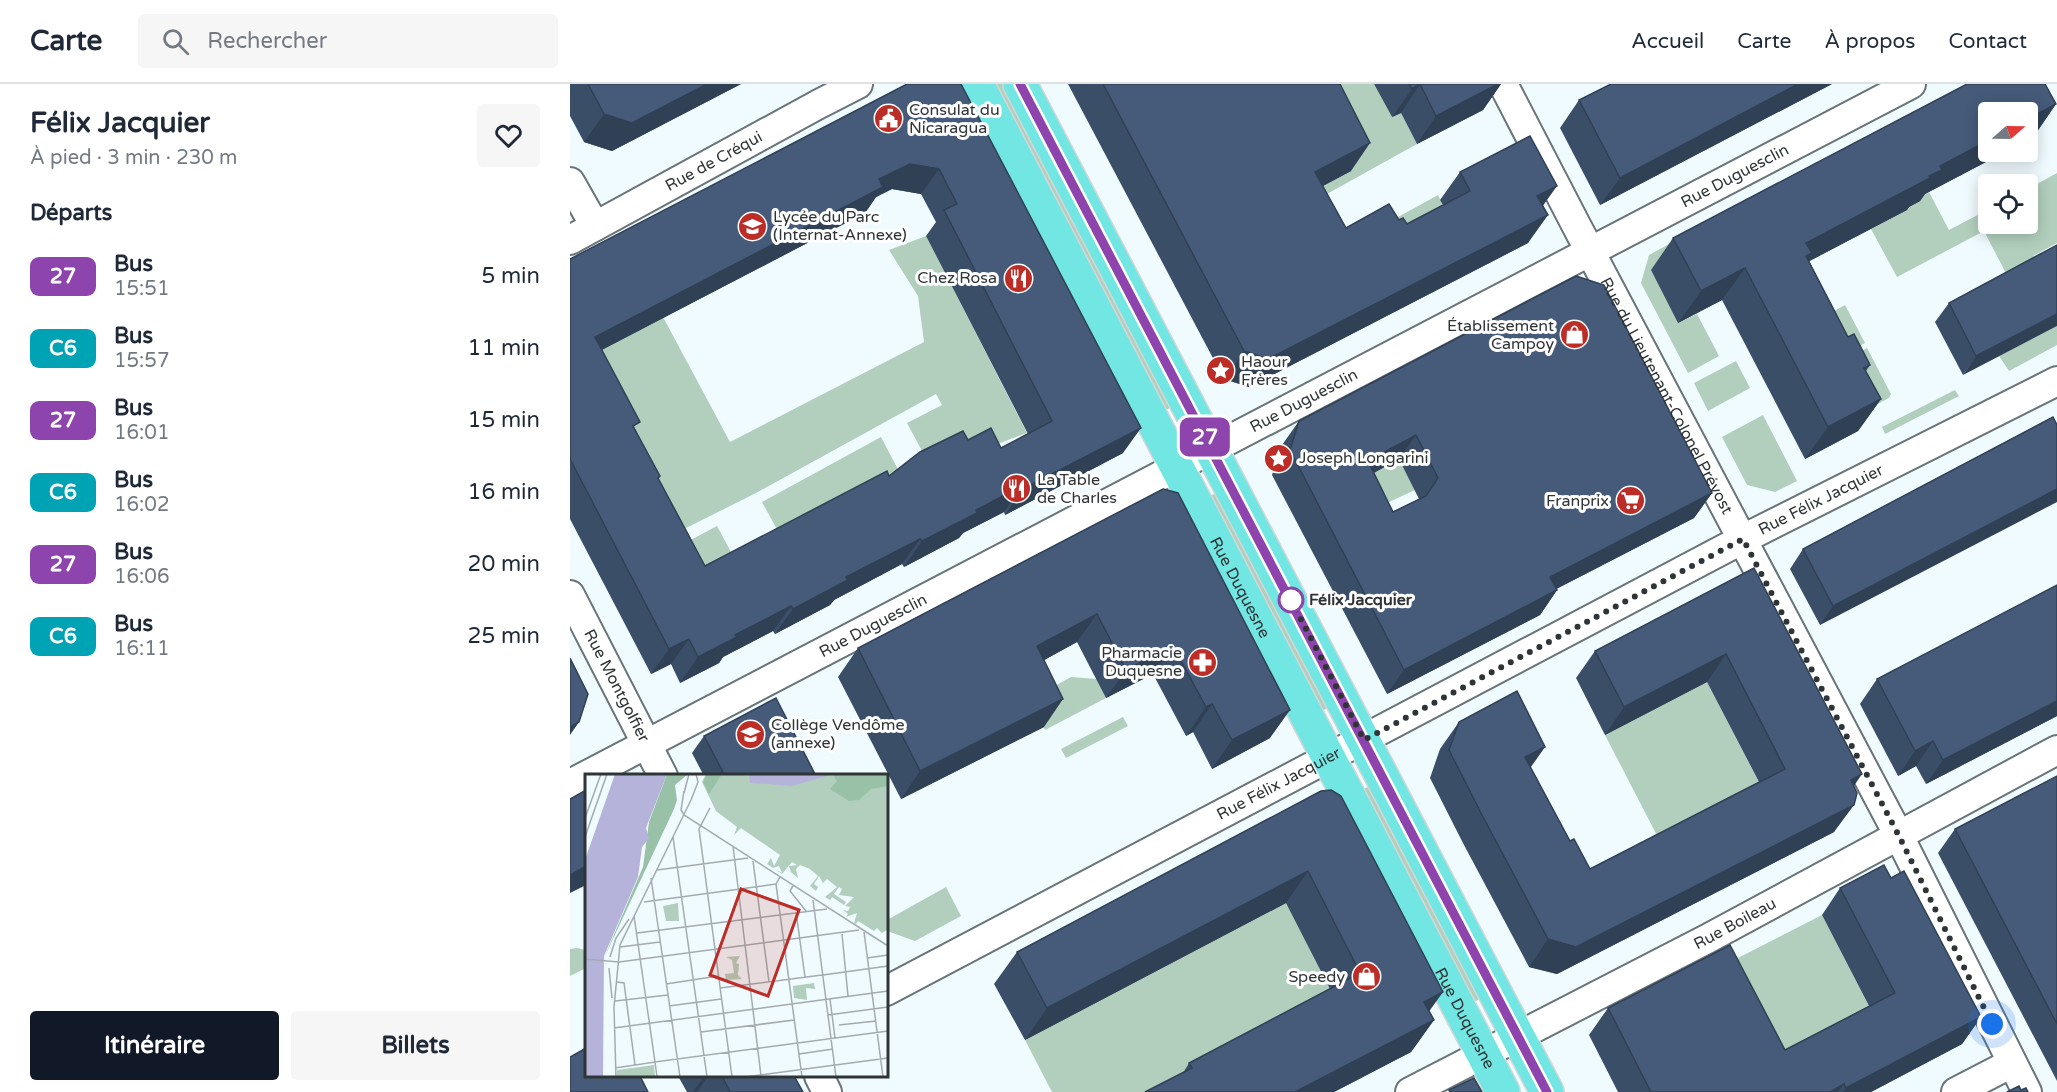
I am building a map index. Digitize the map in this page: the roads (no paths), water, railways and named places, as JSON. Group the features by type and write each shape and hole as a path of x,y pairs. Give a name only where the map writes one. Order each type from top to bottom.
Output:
{"main road":[{"name":"Rue Duquesne","path":"977,84 1503,1092"},
{"path":"1020,84 1547,1092"}],"street":[{"name":"Rue de Créqui","path":"570,240 858,84"},
{"name":"Rue du Lieutenant-Colonel Prévost","path":"1503,84 1899,836 2027,1092"},
{"name":"Rue Duguesclin","path":"589,774 1911,84"},
{"path":"570,182 595,226"},
{"name":"Rue Félix Jacquier","path":"888,991 1743,539 2057,381"},
{"name":"Rue Montgolfier","path":"570,595 662,774"},
{"name":"Rue Boileau","path":"1410,1092 1899,836 2057,750"},
{"name":"Rue Duguesclin","path":"570,784 585,776"},
{"path":"1956,1092 2012,1063"},
{"path":"820,1077 827,1092"}],"place":[{"name":"Consulat du Nicaragua","path":"888,119"},
{"name":"Lycée du Parc (Internat-Annexe)","path":"752,226"},
{"name":"Chez Rosa","path":"1018,278"},
{"name":"Établissement Campoy","path":"1575,335"},
{"name":"Haour Frères","path":"1220,371"},
{"name":"Joseph Longarini","path":"1278,458"},
{"name":"La Table de Charles","path":"1016,489"},
{"name":"Franprix","path":"1630,501"},
{"name":"Félix Jacquier","path":"1291,600"},
{"name":"Pharmacie Duquesne","path":"1203,662"},
{"name":"Collège Vendôme (annexe)","path":"750,734"},
{"name":"Speedy","path":"1366,977"}]}
